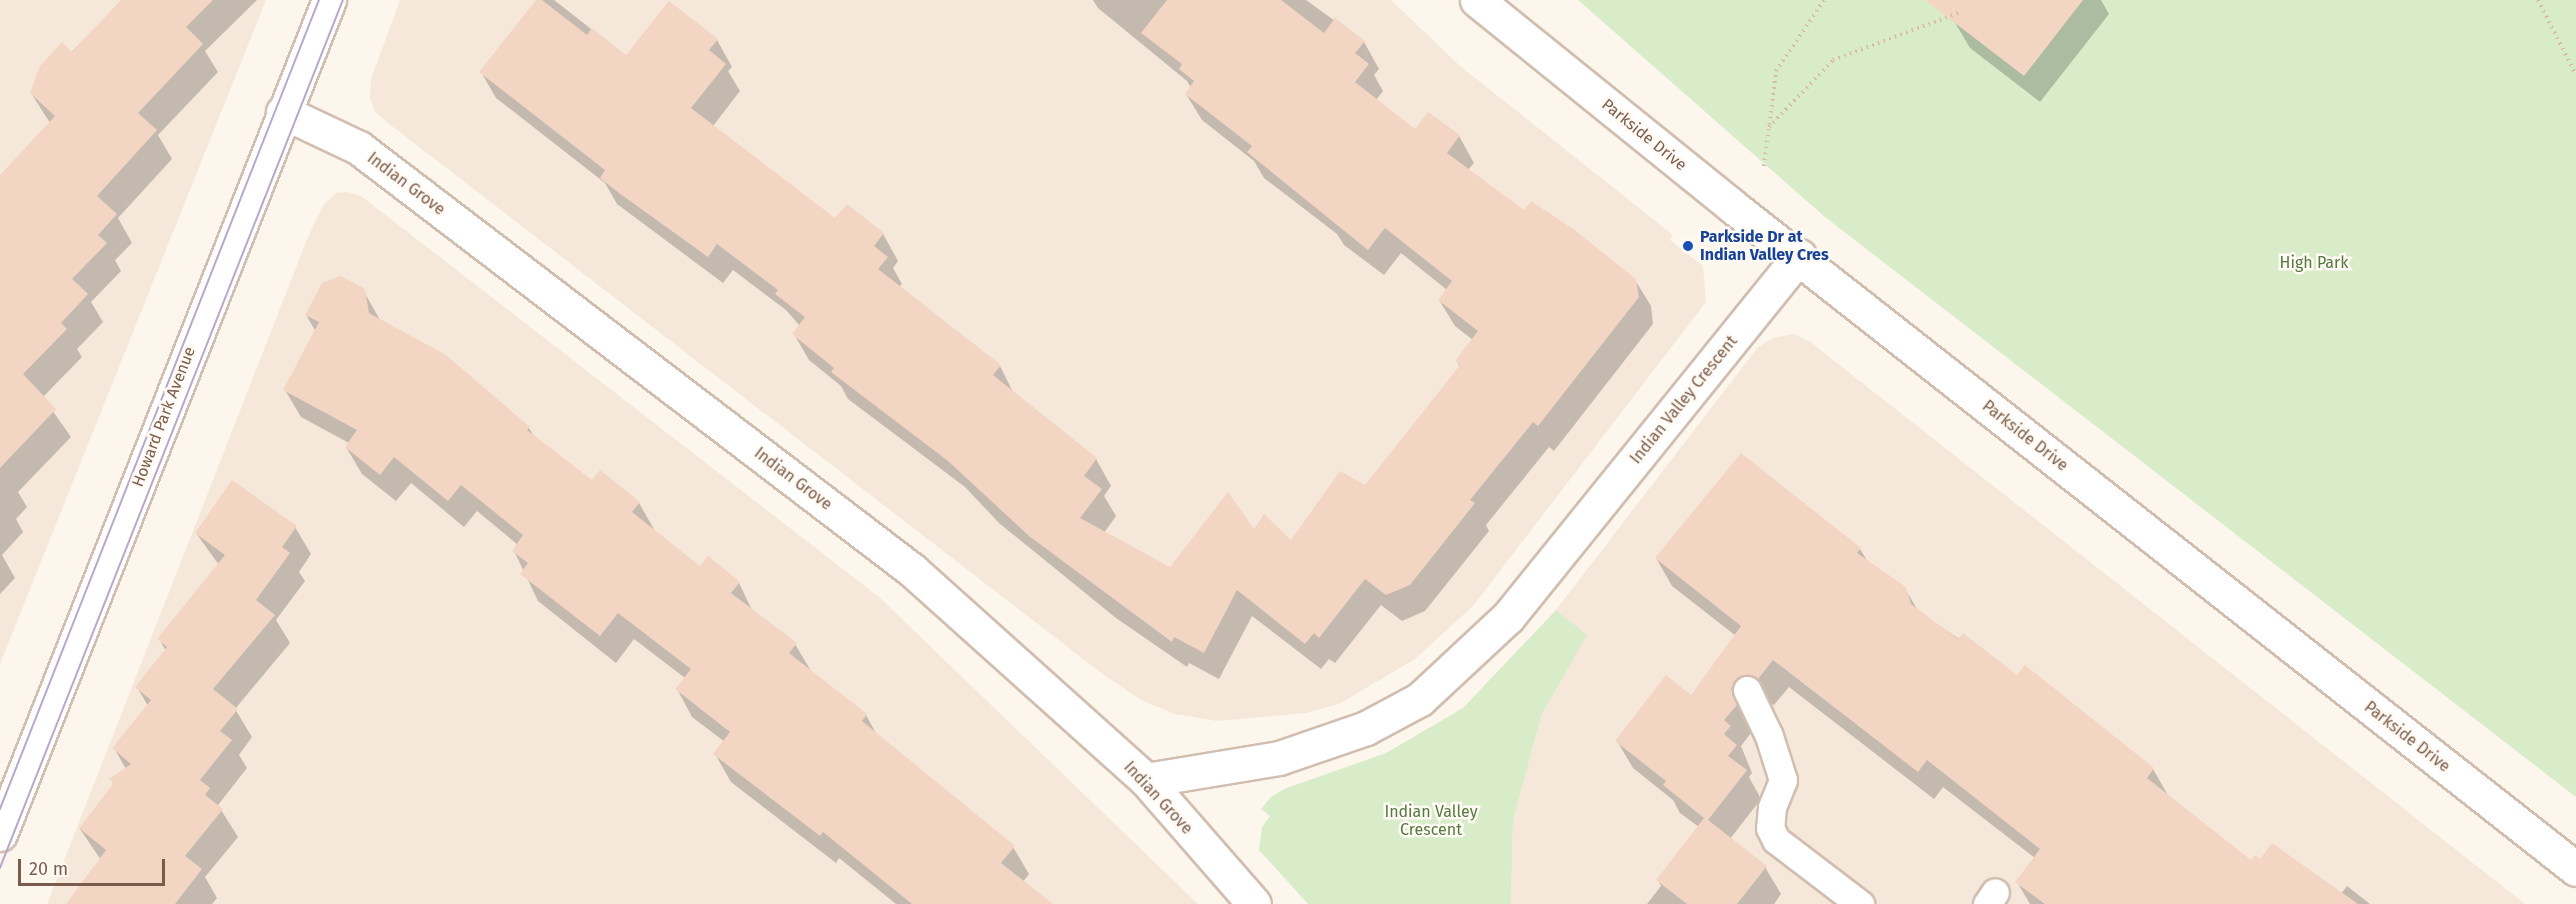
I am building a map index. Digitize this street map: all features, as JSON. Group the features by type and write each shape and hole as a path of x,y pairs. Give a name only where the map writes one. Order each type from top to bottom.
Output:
{"street":[{"name":"Howard Park Avenue","path":"0,834 329,0"},
{"name":"Parkside Drive","path":"1477,0 2576,869"},
{"name":"Indian Grove","path":"283,112 359,148 912,570 1146,780 1254,904"},
{"name":"Indian Valley Crescent","path":"1146,780 1279,758 1366,728 1420,699 1508,617 1799,256"}],"lane":[{"path":"1746,690 1769,736 1783,780 1772,807 1770,828 1773,834 1860,904"}],"path":[{"path":"1764,166 1776,71 1824,0"},
{"path":"2538,0 2576,75"},
{"path":"1769,127 1833,60 1958,13"}],"shaded area":[{"path":"0,0 266,0 0,664"},
{"path":"400,0 1391,0 1460,66 1673,235 1670,240 1703,266 1706,302 1473,606 1415,659 1339,704 1306,713 1217,721 1175,714 1141,700 1104,675 375,112 370,98 371,79"},
{"path":"347,192 361,196 879,597 1198,904 47,904 308,237 324,204 336,193"},
{"path":"1793,334 1809,341 2525,904 1511,904 1513,821 1542,714 1586,635 1556,610 1758,347 1773,338"}],"green space":[{"name":"High Park","path":"1578,0 2576,0 2576,797 1825,217"},
{"name":"Indian Valley Crescent","path":"1556,610 1587,635 1542,714 1513,821 1511,904 1308,904 1259,850 1262,827 1270,816 1261,809 1271,797 1284,789 1386,753 1463,708"}],"building":[{"path":"121,0 213,0 186,27 203,44 138,113 157,130 97,196 117,214 98,235 107,243 72,279 88,294 61,323 67,329 23,374 56,409 0,468 0,175 55,116 30,93 40,66 62,42 72,52"},
{"path":"536,0 542,0 587,35 592,28 626,55 669,1 718,39 709,50 726,64 691,108 835,218 847,204 884,233 874,246 888,257 878,269 1001,365 993,375 1097,458 1084,476 1102,489 1080,518 1170,567 1228,492 1254,529 1264,514 1291,540 1340,471 1365,485 1460,365 1455,361 1478,331 1438,300 1452,281 1385,228 1368,250 1247,152 1252,146 1185,94 1194,81 1179,69 1182,64 1141,33 1167,0 1281,0 1324,33 1335,18 1365,41 1355,53 1369,64 1355,82 1415,129 1428,112 1460,135 1447,153 1524,210 1531,201 1576,231 1636,279 1639,297 1538,426 1533,422 1470,500 1475,503 1410,585 1386,595 1365,579 1319,638 1314,633 1305,644 1237,590 1204,653 1174,637 1172,642 1029,536 948,461 831,372 834,368 792,334 805,317 775,294 778,290 717,244 708,257 619,193 600,178 605,170 479,72"},
{"path":"1925,0 2083,0 2024,76"},
{"path":"341,276 365,289 369,313 446,355 530,427 527,430 592,480 600,470 640,502 632,512 700,566 708,556 740,582 731,593 797,643 789,653 867,714 862,721 1015,846 1001,863 1053,904 912,904 823,832 820,836 713,754 730,732 675,689 691,669 618,613 600,636 520,574 528,563 512,551 523,535 461,485 448,501 394,457 380,475 345,447 357,430 283,390 319,322 305,315 322,283"},
{"path":"1741,453 1861,548 1857,553 1906,587 1911,604 1958,639 1963,633 2017,675 2025,665 2154,768 2147,778 2251,860 2255,855 2260,859 2272,843 2358,904 2045,904 2015,882 2040,849 1927,760 1918,772 1773,660 1758,679 1748,674 1734,682 1731,689 1737,705 1724,720 1731,726 1724,734 1737,745 1728,756 1747,770 1708,820 1767,866 1737,904 1687,904 1656,880 1704,818 1663,785 1666,781 1615,741 1666,675 1691,695 1741,626 1655,558"},
{"path":"232,480 297,526 282,547 290,553 256,600 275,615 213,689 238,709 220,731 232,740 200,780 210,788 205,795 223,809 185,856 202,869 175,904 66,904 106,850 79,828 114,783 109,779 131,764 112,748 151,700 135,687 167,647 157,639 225,555 195,533"}],"tram line":[{"path":"0,809 319,0"},
{"path":"0,868 343,0"}],"place":[{"name":"Parkside Dr at Indian Valley Cres","path":"1688,246"}]}
